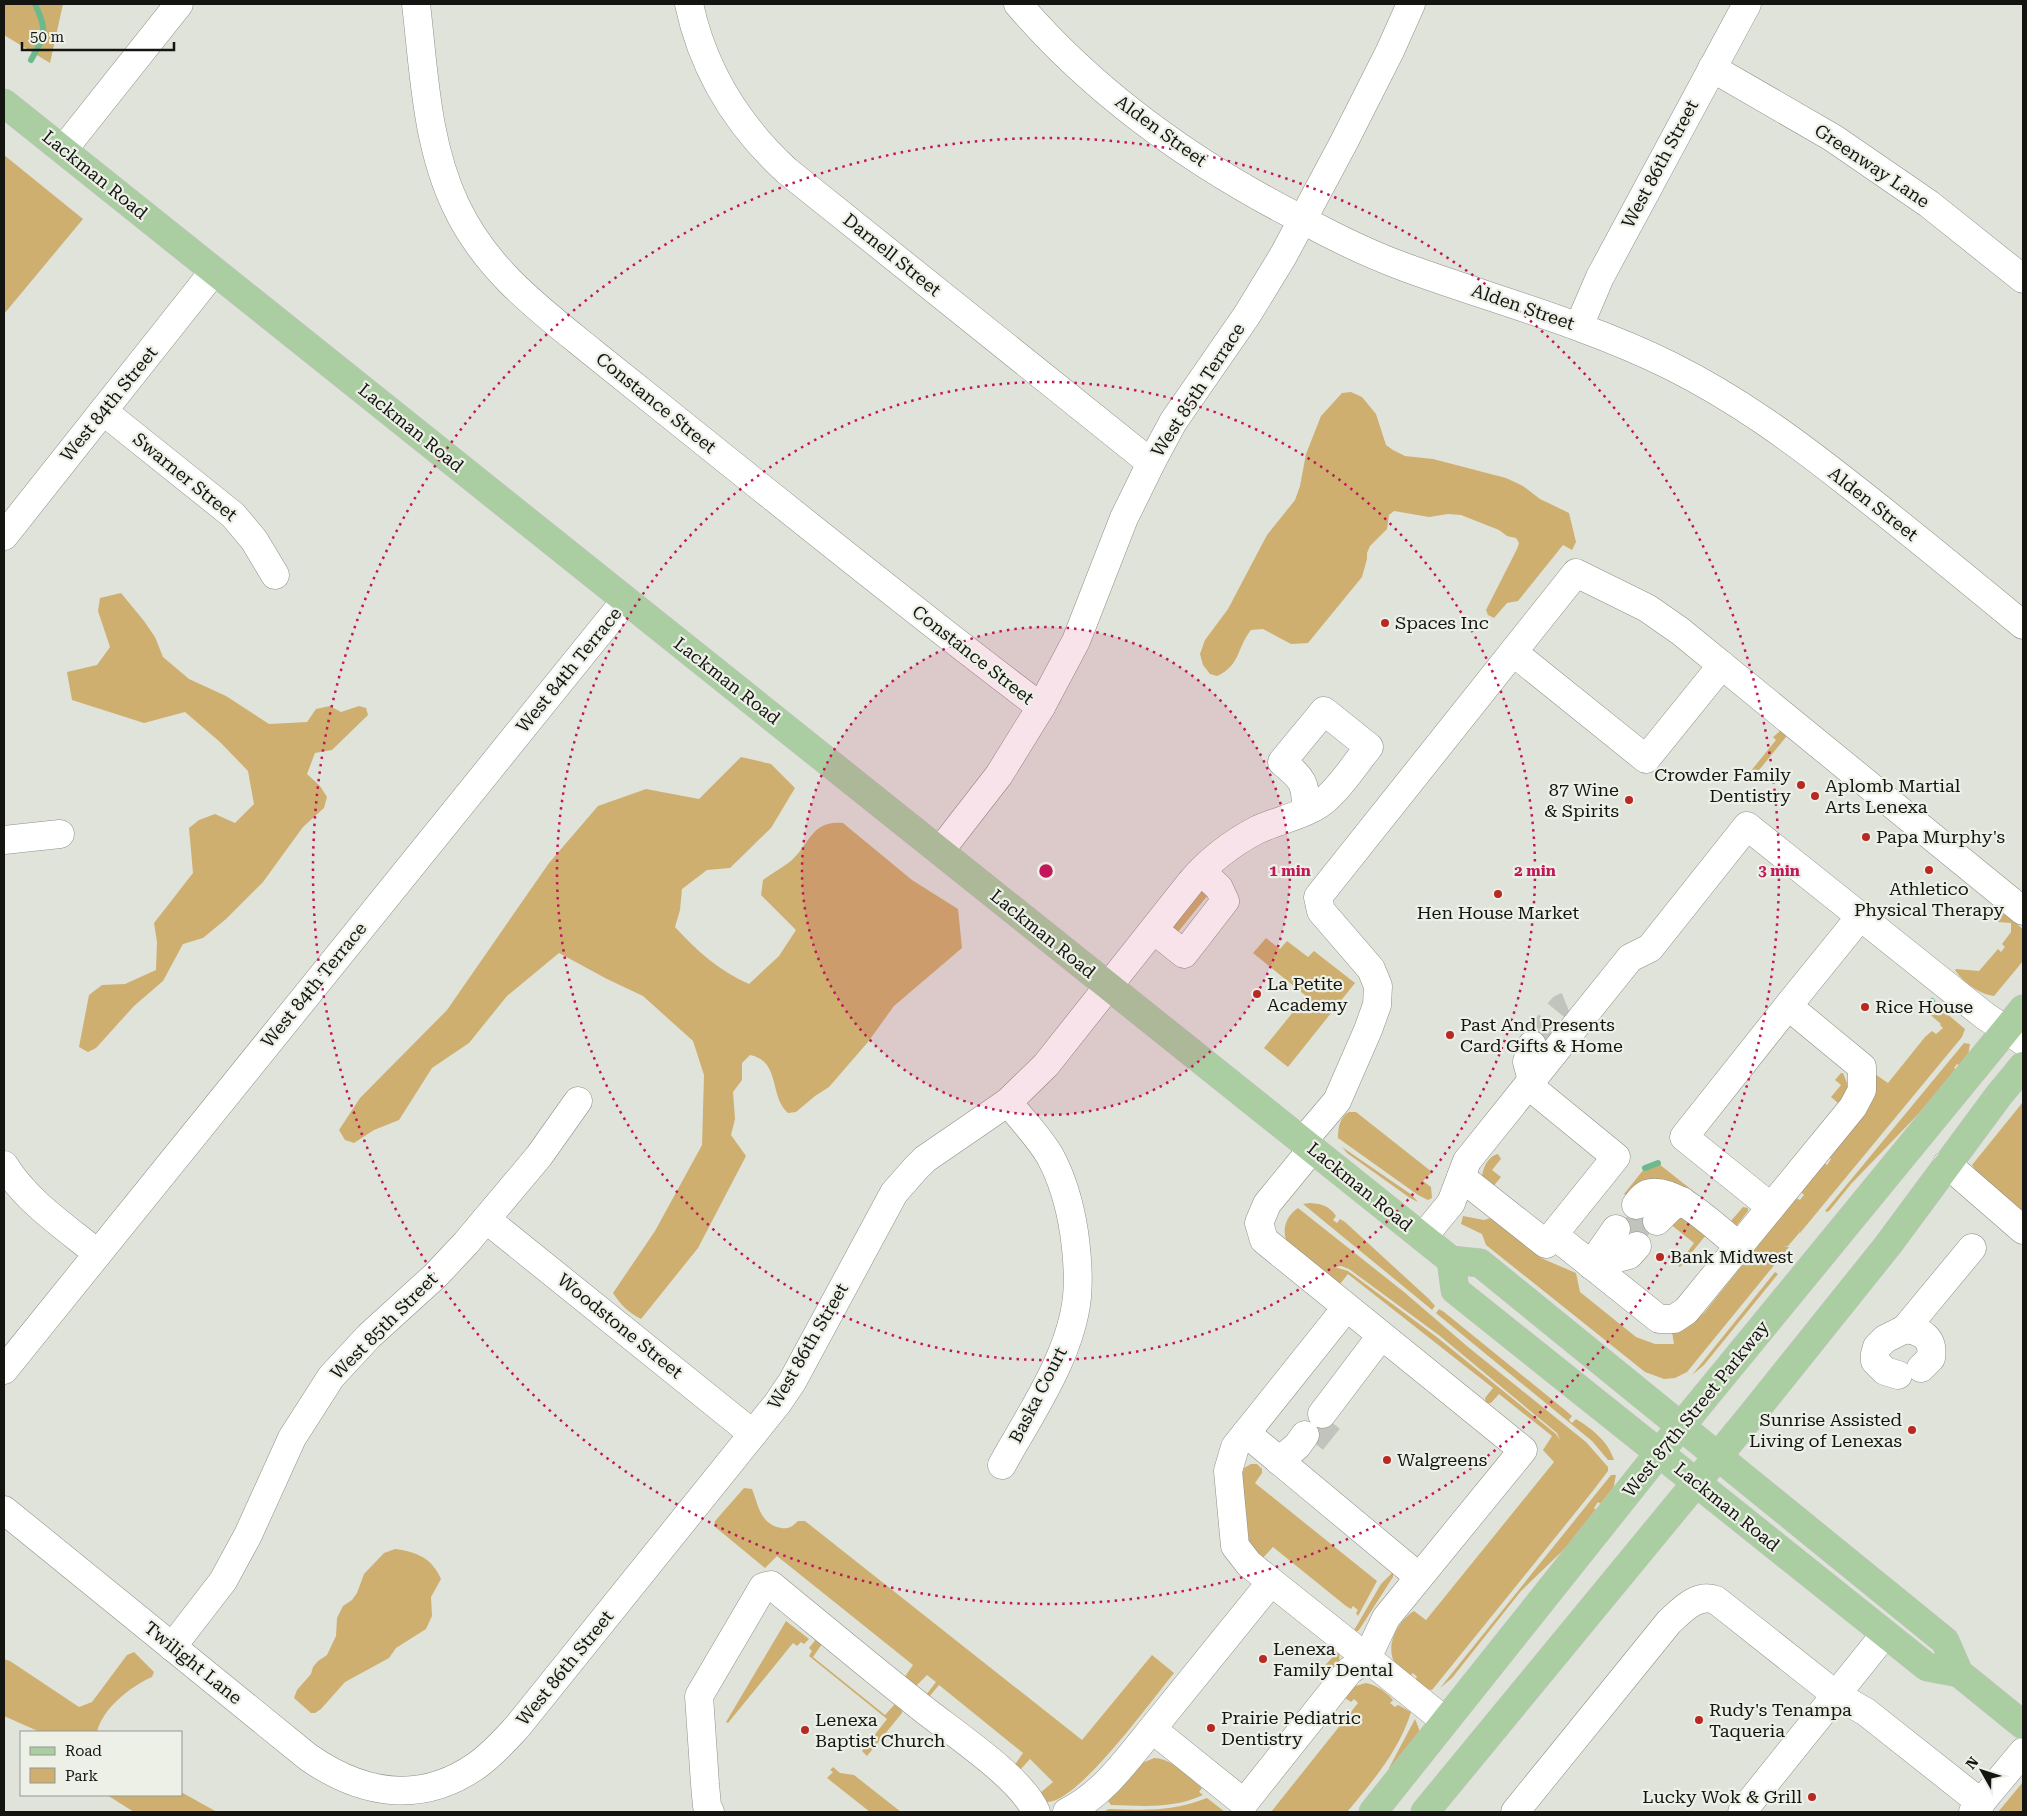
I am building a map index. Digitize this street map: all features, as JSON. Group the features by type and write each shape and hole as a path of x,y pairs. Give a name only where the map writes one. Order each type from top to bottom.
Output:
{"main road":[{"name":"Lackman Road","path":"4,103 1451,1260 1480,1263 1945,1641 1959,1673 2023,1726"},
{"name":"West 87th Street Parkway","path":"1373,1812 1681,1426 2018,1027"},
{"path":"1425,1812 1888,1245 1999,1094 2023,1066"},
{"name":"Lackman Road","path":"1451,1260 1455,1290 1926,1667 1959,1673"},
{"path":"1396,1812 1454,1740 1456,1732 1445,1722"}],"street":[{"path":"63,150 179,4"},
{"name":"Constance Street","path":"416,4 432,130 444,177 456,206 474,238 502,274 527,299 662,408 968,652 1040,707"},
{"name":"Darnell Street","path":"689,4 694,27 715,79 740,122 764,150 787,171 1151,463"},
{"name":"Alden Street","path":"1019,4 1067,57 1130,110 1196,159 1275,206 1328,234 1404,267 1579,326 1632,347 1674,367 1730,398 1784,433 2023,625"},
{"name":"West 85th Terrace","path":"940,851 999,775 1040,707 1076,641 1124,518 1151,463 1173,422 1247,315 1283,256 1349,133 1411,4"},
{"name":"West 86th Street","path":"1579,326 1600,277 1747,4"},
{"name":"Greenway Lane","path":"1712,68 1833,138 1929,204 2023,279"},
{"name":"West 84th Street","path":"4,536 214,271"},
{"name":"Swarner Street","path":"103,411 233,515 254,540 275,575"},
{"path":"1152,1729 1244,1802 1350,1671 1367,1658 1386,1618 1524,1450 1273,1249 1264,1240 1259,1223 1268,1204 1337,1101 1368,1030 1376,1005 1378,986 1371,969 1321,911 1318,897 1576,573 1647,608 1680,631 2023,911"},
{"name":"West 84th Terrace","path":"4,1370 625,601"},
{"path":"1514,652 1646,759 1722,665"},
{"name":"West 86th Street","path":"395,1791 434,1786 457,1777 476,1766 518,1726 777,1404 792,1382 894,1193 926,1159 1008,1102 1046,1065 1201,871 1231,846 1257,831 1306,810"},
{"path":"1423,1237 1451,1203 1467,1161 1630,958 1650,948 1747,826 1985,1016 2018,1027"},
{"path":"4,840 60,834"},
{"path":"1154,930 1184,954 1225,901 1219,888 1201,871"},
{"path":"1771,1207 1684,1137 1860,917"},
{"path":"1567,1006 1587,997 1598,998"},
{"path":"1554,1235 1659,1319 1674,1320 1686,1311 1854,1106 1862,1090 1862,1067 1788,1006"},
{"path":"1461,1177 1546,1244 1616,1157 1530,1083 1527,1062 1532,1045"},
{"name":"West 85th Street","path":"172,1646 227,1574 248,1535 292,1438 331,1377 369,1336 441,1269 486,1219 539,1156 578,1102"},
{"name":"Baska Court","path":"1002,1465 1056,1367 1066,1342 1077,1298 1078,1284 1071,1218 1060,1178 1050,1155 1008,1102"},
{"path":"1947,1164 2023,1230"},
{"path":"4,1165 11,1177 35,1202 98,1253"},
{"path":"1646,1213 1646,1195 1661,1193 1682,1201 1739,1246"},
{"name":"Woodstone Street","path":"486,1219 753,1434"},
{"path":"1591,1265 1619,1248 1626,1238"},
{"path":"1905,1329 1922,1333 1928,1338 1932,1352 1931,1358 1910,1372 1885,1372 1875,1361 1877,1347 1885,1339 1905,1329 1972,1248"},
{"path":"1346,1308 1235,1447 1228,1471 1235,1546 1249,1564 1270,1582 1445,1722"},
{"path":"1307,1436 1381,1336"},
{"path":"1246,1433 1307,1436 1419,1577"},
{"name":"Twilight Lane","path":"4,1510 308,1757 345,1779 395,1791"},
{"path":"1066,1812 1094,1794 1112,1777 1270,1582"},
{"path":"710,1812 707,1806 699,1696 763,1587 771,1585 921,1708 991,1762 1021,1789 1036,1812"},
{"path":"1515,1812 1669,1622 1697,1599 1709,1597 1716,1600 1836,1695 1866,1712 1977,1808 2023,1752"},
{"path":"1742,1812 1885,1634"}],"green space":[{"path":"4,4 63,4 50,63 4,35"},
{"path":"4,155 83,219 4,314"},
{"path":"1351,392 1362,397 1376,414 1386,445 1393,450 1405,456 1433,459 1506,478 1523,486 1540,499 1569,513 1576,542 1572,550 1563,545 1518,601 1507,603 1494,618 1488,615 1486,610 1517,549 1519,543 1516,538 1507,536 1499,530 1461,515 1448,514 1429,517 1394,511 1389,515 1387,529 1370,546 1362,577 1308,643 1291,644 1263,629 1251,630 1230,667 1217,676 1210,674 1203,665 1200,654 1205,640 1228,609 1267,535 1295,500 1300,486 1306,454 1321,416 1342,393"},
{"path":"121,593 155,637 163,657 189,679 226,696 269,724 307,722 316,709 330,706 341,712 359,706 366,708 368,715 332,750 315,753 307,774 320,786 327,797 324,808 303,827 263,882 226,919 203,938 183,944 163,981 134,1006 96,1048 88,1052 79,1047 89,995 102,985 125,984 156,970 157,942 154,923 193,873 189,828 199,820 215,814 235,823 254,804 248,771 220,742 185,712 144,723 72,700 67,672 97,665 110,647 98,611 100,598"},
{"path":"1781,730 1786,737 1751,780 1746,777 1776,740 1773,737"},
{"path":"741,757 771,764 795,788 771,828 730,868 707,870 682,889 680,910 675,927 700,952 728,973 749,984 779,956 796,930 761,895 763,880 792,860 818,829 833,823 843,823 912,880 958,909 962,948 894,1006 868,1042 829,1087 796,1112 788,1113 782,1106 771,1072 766,1064 750,1055 742,1063 742,1080 733,1092 735,1119 731,1135 746,1156 698,1248 641,1319 625,1308 613,1293 655,1231 702,1145 704,1075 693,1041 643,996 559,953 507,996 469,1043 432,1068 399,1120 374,1130 354,1143 345,1140 339,1130 360,1098 447,1010 549,863 598,806 646,789 699,799"},
{"path":"1201,889 1208,895 1178,932 1174,933 1172,926"},
{"path":"2004,914 2023,929 2023,961 1994,996 1972,987 1955,970 1979,971 1998,949 2001,952 2005,947 2002,944 2011,932 2011,923 1998,922 1998,916"},
{"path":"1266,938 1280,949 1287,941 1308,957 1314,951 1355,983 1288,1067 1264,1048 1306,996 1253,953"},
{"path":"1933,1002 1965,1029 1962,1037 1788,1246 1784,1246 1789,1247 1687,1372 1675,1378 1664,1379 1645,1372 1486,1245 1482,1234 1461,1224 1463,1216 1484,1220 1491,1218 1541,1258 1576,1273 1580,1292 1636,1337 1655,1344 1674,1344 1672,1332 1704,1313 1796,1198 1800,1200 1804,1195 1801,1192 1824,1163 1827,1165 1831,1159 1829,1157 1875,1074 1888,1083 1925,1037 1932,1031 1936,1034 1943,1028 1927,1012 1927,1009"},
{"path":"1964,1043 1970,1044 1968,1056 1960,1066 1957,1064 1954,1068 1957,1070 1950,1081 1851,1184 1830,1210 1825,1211"},
{"path":"1843,1073 1847,1083 1847,1091 1838,1103 1831,1097 1841,1085 1835,1080"},
{"path":"2023,1102 2023,1214 1978,1174 1972,1165"},
{"path":"1349,1112 1356,1112 1432,1172 1423,1181 1431,1187 1432,1198 1428,1200 1418,1195 1338,1138 1340,1123"},
{"path":"1342,1147 1412,1195 1418,1202 1347,1153"},
{"path":"1498,1154 1501,1159 1492,1170 1501,1177 1492,1188 1482,1179 1482,1175 1484,1167 1491,1157"},
{"path":"1659,1164 1731,1221 1743,1207 1748,1208 1748,1211 1737,1225 1732,1226 1684,1187 1678,1185 1631,1199 1624,1194 1644,1169"},
{"path":"1303,1204 1322,1205 1331,1210 1336,1216 1333,1220 1337,1223 1340,1219 1345,1222 1429,1299 1435,1306 1432,1310"},
{"path":"1298,1208 1404,1292 1468,1347 1586,1442 1608,1467 1608,1471 1592,1492 1432,1690 1425,1689 1414,1681 1417,1677 1413,1673 1409,1677 1397,1667 1391,1652 1397,1629 1414,1611 1426,1620 1554,1462 1543,1450 1552,1436 1499,1394 1491,1403 1486,1403 1485,1398 1493,1388 1348,1274 1340,1284 1286,1240 1285,1226 1288,1218","holes":["1341,1266 1349,1269 1440,1336 1557,1433 1560,1440 1556,1434 1438,1338 1348,1271 1335,1267"]},
{"path":"1681,1216 1706,1235 1680,1267 1678,1265 1694,1243 1665,1220"},
{"path":"1775,1272 1778,1274 1704,1365 1692,1375"},
{"path":"1439,1309 1572,1416 1569,1420 1572,1423 1576,1419 1593,1431 1604,1441 1614,1460 1608,1460 1592,1441 1436,1313"},
{"path":"1251,1464 1257,1464 1262,1469 1262,1473 1255,1483 1377,1581 1358,1616 1356,1613 1358,1610 1353,1606 1351,1609 1346,1606 1273,1547 1262,1559 1249,1542 1242,1475 1244,1468"},
{"path":"1611,1475 1616,1475 1613,1490 1602,1505 1598,1502 1594,1508 1597,1511 1579,1535 1521,1591 1452,1678 1440,1688"},
{"path":"744,1488 752,1489 760,1512 771,1525 786,1528 791,1527 798,1521 805,1521 1082,1740 1152,1655 1174,1673 1133,1725 1095,1768 1077,1786 1060,1798 1047,1802 1040,1793 1053,1782 1030,1759 1020,1770 1014,1766 1023,1753 939,1685 929,1697 926,1695 936,1682 927,1675 915,1687 904,1678 913,1665 777,1556 765,1568 714,1526 715,1521"},
{"path":"395,1549 423,1557 433,1566 441,1579 431,1597 432,1616 426,1629 396,1648 389,1658 345,1682 321,1709 311,1713 294,1698 297,1690 311,1674 313,1667 318,1661 327,1655 336,1636 337,1618 343,1606 352,1600 357,1593 364,1574 384,1553"},
{"path":"1393,1572 1393,1577 1359,1630 1353,1632 1381,1584"},
{"path":"786,1621 809,1639 804,1644 801,1642 797,1646 793,1643 728,1723 726,1722"},
{"path":"817,1638 822,1644 813,1657 885,1715 895,1704 902,1709 902,1713 867,1756 862,1751 887,1719 809,1656 812,1651 809,1648"},
{"path":"1338,1651 1339,1662 1327,1678 1312,1668 1314,1664 1321,1670"},
{"path":"134,1652 154,1672 152,1677 135,1686 118,1699 105,1715 97,1731 38,1731 4,1716 4,1659 10,1661 79,1707 92,1702 127,1655"},
{"path":"1366,1683 1374,1685 1384,1692 1393,1700 1390,1703 1395,1707 1398,1705 1411,1712 1392,1753 1375,1777 1347,1812 1271,1812 1358,1703 1354,1699 1351,1702 1345,1698 1352,1687"},
{"path":"1415,1719 1419,1735 1391,1770 1389,1768"},
{"path":"1154,1758 1167,1761 1180,1769 1202,1788 1199,1792 1203,1795 1169,1805 1111,1805 1108,1801 1140,1764"},
{"path":"833,1767 840,1773 854,1775 901,1812 870,1812 827,1778 833,1772 830,1770"},
{"path":"2023,1782 2023,1812 1998,1812"},
{"path":"182,1793 217,1812 134,1812 109,1796 182,1796"},
{"path":"1207,1798 1225,1812 1103,1812 1109,1809 1147,1810 1170,1808"}],"waterway":[{"path":"31,60 43,33 42,21 35,4"},
{"path":"1929,1004 1932,1001"},
{"path":"1645,1168 1658,1163"}],"tunnel":[{"path":"1532,1045 1562,1008 1567,1006"},
{"path":"1627,1239 1647,1214"},
{"path":"1312,1441 1329,1420"}],"place":[{"name":"Spaces Inc","path":"1385,623"},
{"name":"Crowder Family Dentistry","path":"1801,785"},
{"name":"Aplomb Martial Arts Lenexa","path":"1815,796"},
{"name":"87 Wine & Spirits","path":"1629,800"},
{"name":"Papa Murphy's","path":"1866,837"},
{"name":"Athletico Physical Therapy","path":"1929,870"},
{"name":"Hen House Market","path":"1498,894"},
{"name":"La Petite Academy","path":"1257,994"},
{"name":"Rice House","path":"1865,1007"},
{"name":"Past And Presents Card Gifts & Home","path":"1450,1035"},
{"name":"Bank Midwest","path":"1660,1257"},
{"name":"Sunrise Assisted Living of Lenexas","path":"1912,1430"},
{"name":"Walgreens","path":"1387,1460"},
{"name":"Lenexa Family Dental","path":"1263,1659"},
{"name":"Rudy's Tenampa Taqueria","path":"1699,1720"},
{"name":"Prairie Pediatric Dentistry","path":"1211,1728"},
{"name":"Lenexa Baptist Church","path":"805,1730"},
{"name":"Lucky Wok & Grill","path":"1812,1797"}]}
